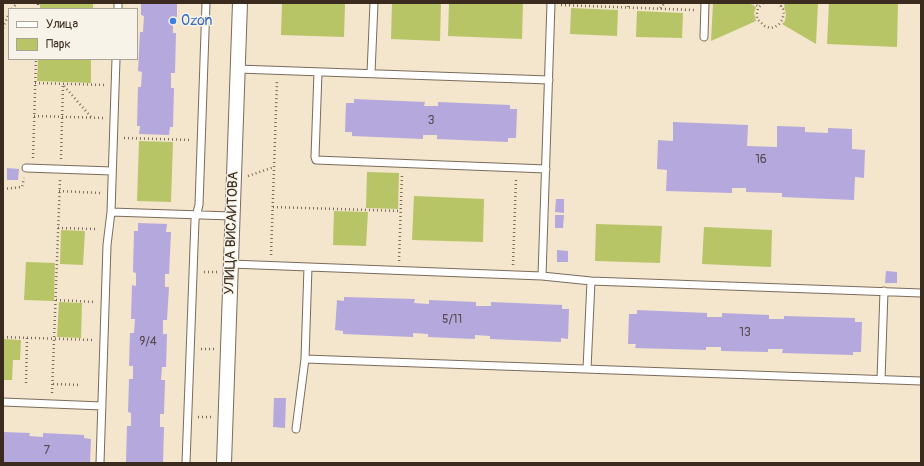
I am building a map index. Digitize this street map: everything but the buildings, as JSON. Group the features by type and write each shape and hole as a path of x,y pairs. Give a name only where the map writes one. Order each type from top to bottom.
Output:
{"street":[{"name":"УЛИЦА ВИСАИТОВА","path":"224,463 227,268 234,178 240,3"}],"lane":[{"path":"186,463 196,215 199,206 206,3"},
{"path":"371,74 374,3"},
{"path":"542,276 551,4"},
{"path":"704,37 705,7"},
{"path":"100,463 105,302 112,193 116,60"},
{"path":"238,69 549,80"},
{"path":"318,72 316,160 546,169"},
{"path":"29,168 112,171"},
{"path":"111,212 232,216"},
{"path":"227,268 271,266 513,274 590,281 921,293"},
{"path":"296,429 305,359 308,267"},
{"path":"587,369 590,281"},
{"path":"881,380 884,291"},
{"path":"305,359 921,381"},
{"path":"3,402 102,406"}],"path":[{"path":"628,3 628,8"},
{"path":"659,9 665,3"},
{"path":"753,3 759,7"},
{"path":"763,3 759,7 757,19 765,26 770,28 780,24 784,14 778,3"},
{"path":"781,6 786,3"},
{"path":"551,4 659,9 705,7"},
{"path":"3,28 8,16"},
{"path":"3,190 22,187 29,168 34,116 36,60"},
{"path":"271,266 278,70"},
{"path":"35,83 115,86"},
{"path":"52,404 63,85"},
{"path":"63,85 92,118"},
{"path":"34,116 114,119"},
{"path":"114,137 201,140"},
{"path":"398,270 402,163"},
{"path":"234,178 242,179 274,167"},
{"path":"513,274 517,168"},
{"path":"59,191 112,193"},
{"path":"273,207 401,211"},
{"path":"58,228 109,230"},
{"path":"201,272 227,268"},
{"path":"56,300 105,302"},
{"path":"3,337 104,340"},
{"path":"26,383 28,338"},
{"path":"198,349 219,349"},
{"path":"53,384 80,386"},
{"path":"194,417 216,418"}],"green space":[{"path":"40,3 93,3 93,8 40,8"},
{"path":"282,3 345,3 344,37 281,35"},
{"path":"392,3 441,3 440,41 391,39"},
{"path":"449,3 523,3 522,39 448,36"},
{"path":"713,3 749,3 756,7 754,13 756,21 711,41"},
{"path":"788,3 818,3 816,44 782,24 785,21 786,14 784,6"},
{"path":"829,3 898,3 897,47 827,44"},
{"path":"571,8 618,10 617,36 570,34"},
{"path":"637,11 683,13 682,38 636,37"},
{"path":"38,60 91,60 91,83 37,81"},
{"path":"139,141 173,142 171,202 137,201"},
{"path":"367,172 399,173 398,209 366,208"},
{"path":"414,196 484,199 483,242 412,240"},
{"path":"334,211 368,212 366,246 333,245"},
{"path":"596,224 662,226 660,263 595,261"},
{"path":"704,227 772,230 771,267 702,264"},
{"path":"61,230 85,231 83,265 60,264"},
{"path":"26,262 55,263 54,301 24,300"},
{"path":"59,302 82,303 81,338 57,337"},
{"path":"3,339 21,340 20,360 13,360 12,380 3,380"}],"place":[{"name":"Ozon","path":"173,21"}]}
